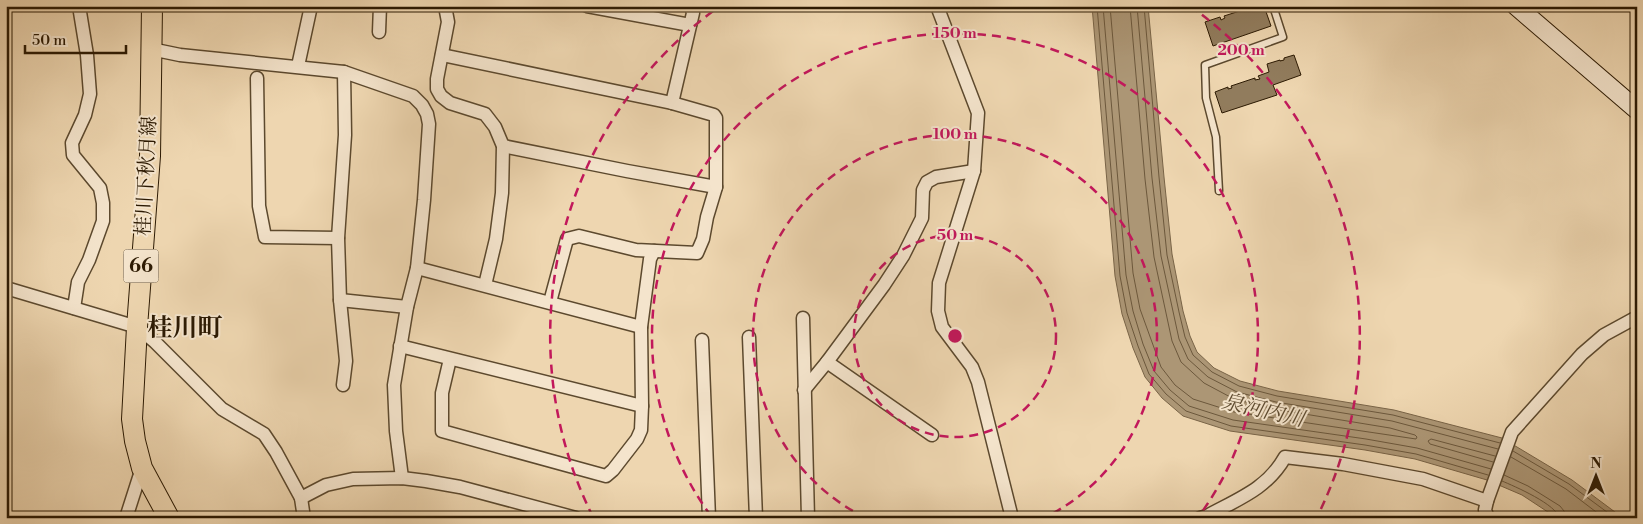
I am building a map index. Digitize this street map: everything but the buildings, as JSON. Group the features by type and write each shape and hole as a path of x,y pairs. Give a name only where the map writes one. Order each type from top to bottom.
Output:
{"main road":[{"name":"桂川下秋月線","path":"152,6 150,156 132,419 142,468 169,518"}],"street":[{"path":"74,308 78,282 89,260 103,220 103,203 100,188 73,155 72,143 85,115 90,94 87,55 79,6"},
{"path":"298,66 310,6"},
{"path":"379,32 380,6"},
{"path":"445,6 448,22 437,79 437,89 441,96 450,103 485,114 495,127 503,146 502,193 496,239 485,285"},
{"path":"586,6 690,25"},
{"path":"672,103 693,13 691,6"},
{"path":"937,6 978,113 974,171 939,283 938,311 942,327 972,367 978,382 1012,518"},
{"path":"1516,6 1637,110"},
{"path":"151,49 180,55 344,72 413,96 422,104 429,124 424,200 417,268 407,307 394,386 396,431 402,478"},
{"path":"442,55 672,103 714,115 716,118 716,187 707,216 703,239 697,253 636,250 579,236 567,239 550,302"},
{"path":"343,385 346,361 340,300 338,238 345,135 344,72"},
{"path":"257,78 259,206 265,237 338,238"},
{"path":"503,146 716,187"},
{"path":"804,390 884,285 903,256 922,218 924,190 927,182 936,177 974,171"},
{"path":"450,359 442,393 442,431 606,476 641,430 641,327 650,259 654,251"},
{"path":"417,268 641,327"},
{"path":"6,288 137,327 156,342 222,409 264,434 301,498 304,518"},
{"path":"340,300 407,307"},
{"path":"1488,518 1485,510 1488,498 1512,432 1582,354 1604,335 1637,317"},
{"path":"802,318 808,518"},
{"path":"749,337 756,518"},
{"path":"702,340 709,518"},
{"path":"400,346 642,406"},
{"path":"827,362 932,435"},
{"path":"1200,518 1262,487 1278,469 1285,457 1343,464 1423,480 1488,498"},
{"path":"126,518 142,468"},
{"path":"301,498 326,485 353,479 402,478 460,487 576,518"}],"lane":[{"path":"1219,191 1216,137 1206,98 1205,65 1283,37 1273,6"}],"water":[{"name":"泉河内川","path":"1092,6 1148,6 1172,254 1183,311 1197,352 1214,368 1240,381 1278,391 1394,410 1502,438 1572,480 1623,518 1557,518 1522,495 1487,480 1415,459 1230,431 1183,416 1162,398 1145,377 1133,348 1122,314 1115,276"}],"district":[{"name":"桂川町","path":"185,328"}]}
